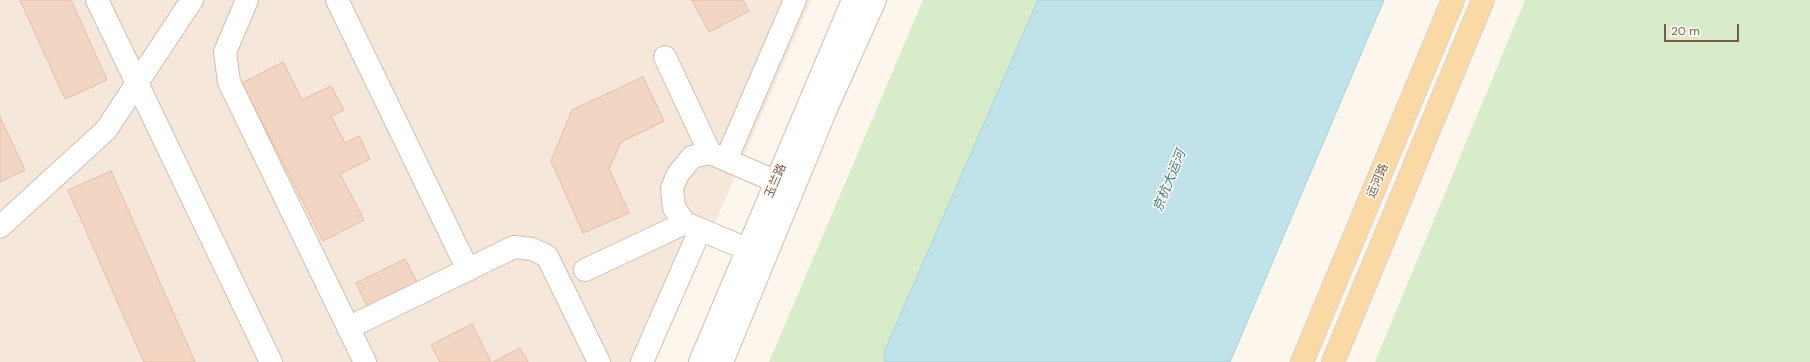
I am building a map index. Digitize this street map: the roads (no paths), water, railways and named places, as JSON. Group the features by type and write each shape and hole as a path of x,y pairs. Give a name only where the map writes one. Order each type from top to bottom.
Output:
{"main road":[{"name":"运河路","path":"1302,362 1453,0"},
{"path":"1333,362 1483,0"}],"street":[{"path":"97,0 271,362"},
{"path":"0,227 106,130 192,0"},
{"path":"247,0 225,52 229,82 362,360"},
{"path":"337,0 468,270"},
{"path":"718,156 795,0"},
{"name":"玉兰路","path":"700,362 775,181 853,0"},
{"name":"玉兰路","path":"722,362 779,223 875,0"},
{"path":"665,57 718,156"},
{"path":"718,156 775,181 779,223 747,250 692,227 674,208 672,188 678,174 692,157 718,156"},
{"path":"585,270 692,227"},
{"path":"642,362 692,227"},
{"path":"348,328 514,247 532,249 547,256 599,362"}],"water":[{"name":"京杭大运河","path":"1038,0 1384,0 1230,362 885,362 884,352"}]}
